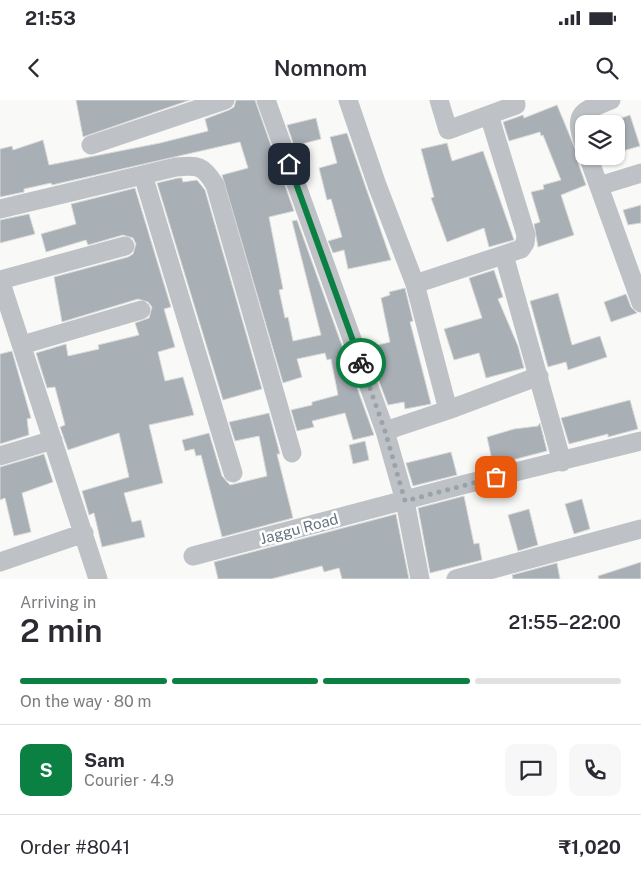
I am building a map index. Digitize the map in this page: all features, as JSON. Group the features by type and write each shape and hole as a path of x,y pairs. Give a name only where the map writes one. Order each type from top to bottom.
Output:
{"street":[{"path":"91,145 225,100"},
{"path":"266,100 385,431 405,501 420,579"},
{"path":"348,100 377,185 415,284 448,410"},
{"path":"439,100 448,130 516,105 515,100"},
{"path":"580,115 582,112 611,100"},
{"path":"415,284 521,249 525,243 526,235 489,115"},
{"path":"0,209 176,167 196,165 207,172 215,185 292,453"},
{"path":"591,165 599,186 634,260 641,303"},
{"path":"599,186 641,173"},
{"path":"143,175 233,473"},
{"path":"98,579 0,280 125,246"},
{"path":"504,254 562,462"},
{"path":"22,345 141,310"},
{"path":"385,431 539,376"},
{"path":"0,456 53,440"},
{"name":"Jaggu Road","path":"193,556 641,441"},
{"path":"456,579 641,529"},
{"path":"0,562 84,533"}],"building":[{"path":"76,100 190,100 83,137"},
{"path":"236,100 255,100 294,211 269,217 283,289 279,290 285,318 288,317 293,341 321,335 292,221 297,220 374,435 353,440 345,413 312,421 314,427 297,431 291,410 312,405 312,402 338,395 331,359 327,360 325,353 297,359 302,377 283,383 222,175 248,168 240,142 52,185 51,183 24,189 24,192 0,197 0,149 12,146 13,150 43,140 49,165 160,143 208,131 205,119 234,107"},
{"path":"557,105 575,148 575,165 579,165 586,185 561,195 574,235 538,247 534,224 540,222 531,192 544,189 543,185 561,180 543,135 541,136 540,132 509,141 503,122 523,115 524,118"},
{"path":"630,115 640,146 625,150 625,117"},
{"path":"316,118 321,139 294,146 287,125"},
{"path":"347,133 391,260 348,269 344,250 333,253 328,241 342,237 331,199 327,200 319,168 337,163 330,137"},
{"path":"447,143 452,161 483,151 514,240 489,247 484,228 447,242 431,198 434,197 421,149"},
{"path":"182,178 183,182 197,180 205,190 262,389 223,400 157,183"},
{"path":"135,188 171,307 164,309 175,347 158,352 165,381 183,377 194,415 149,425 163,483 124,493 132,522 141,520 145,537 102,547 94,513 89,515 82,491 129,477 119,433 68,450 60,427 65,425 55,387 47,388 36,353 66,344 68,356 99,349 98,345 139,335 135,323 149,318 152,307 148,302 138,299 62,322 54,277 128,257 133,254 136,244 133,238 123,235 88,245 86,240 46,252 41,234 76,224 71,204"},
{"path":"641,205 641,223 628,225 623,210"},
{"path":"29,214 35,234 0,243 0,220"},
{"path":"494,270 503,297 498,299 518,346 524,368 486,378 479,353 454,360 444,329 482,318 469,278"},
{"path":"405,288 413,321 410,322 431,404 405,409 404,402 388,405 372,363 382,361 378,345 390,342 381,298 390,295 389,292"},
{"path":"558,293 572,345 600,336 607,357 568,370 566,362 548,367 530,301"},
{"path":"626,294 631,307 637,313 611,322 604,302"},
{"path":"12,351 31,418 27,419 29,435 0,444 0,354"},
{"path":"630,400 638,429 569,444 561,418"},
{"path":"269,413 280,454 277,454 293,518 222,537 201,455 196,456 194,449 185,451 182,440 209,433 222,476 230,485 267,476 259,436 235,441 229,422"},
{"path":"540,423 547,451 493,465 487,437 514,429 538,426"},
{"path":"365,441 369,460 353,464 349,445"},
{"path":"451,452 457,475 413,486 406,463"},
{"path":"44,454 53,482 22,493 31,532 14,536 5,498 0,500 0,467"},
{"path":"464,496 474,544 479,543 482,560 430,573 418,508"},
{"path":"582,499 590,529 574,534 565,504"},
{"path":"529,509 538,545 518,551 508,515"},
{"path":"396,514 409,579 342,579 339,568 324,572 322,566 271,579 218,579 214,562"},
{"path":"641,562 641,579 599,579 598,576"},
{"path":"557,563 560,579 513,579 512,575"}],"way so far":[{"path":"361,363 385,431 405,501 496,477"}],"route":[{"path":"289,164 361,363"}]}
